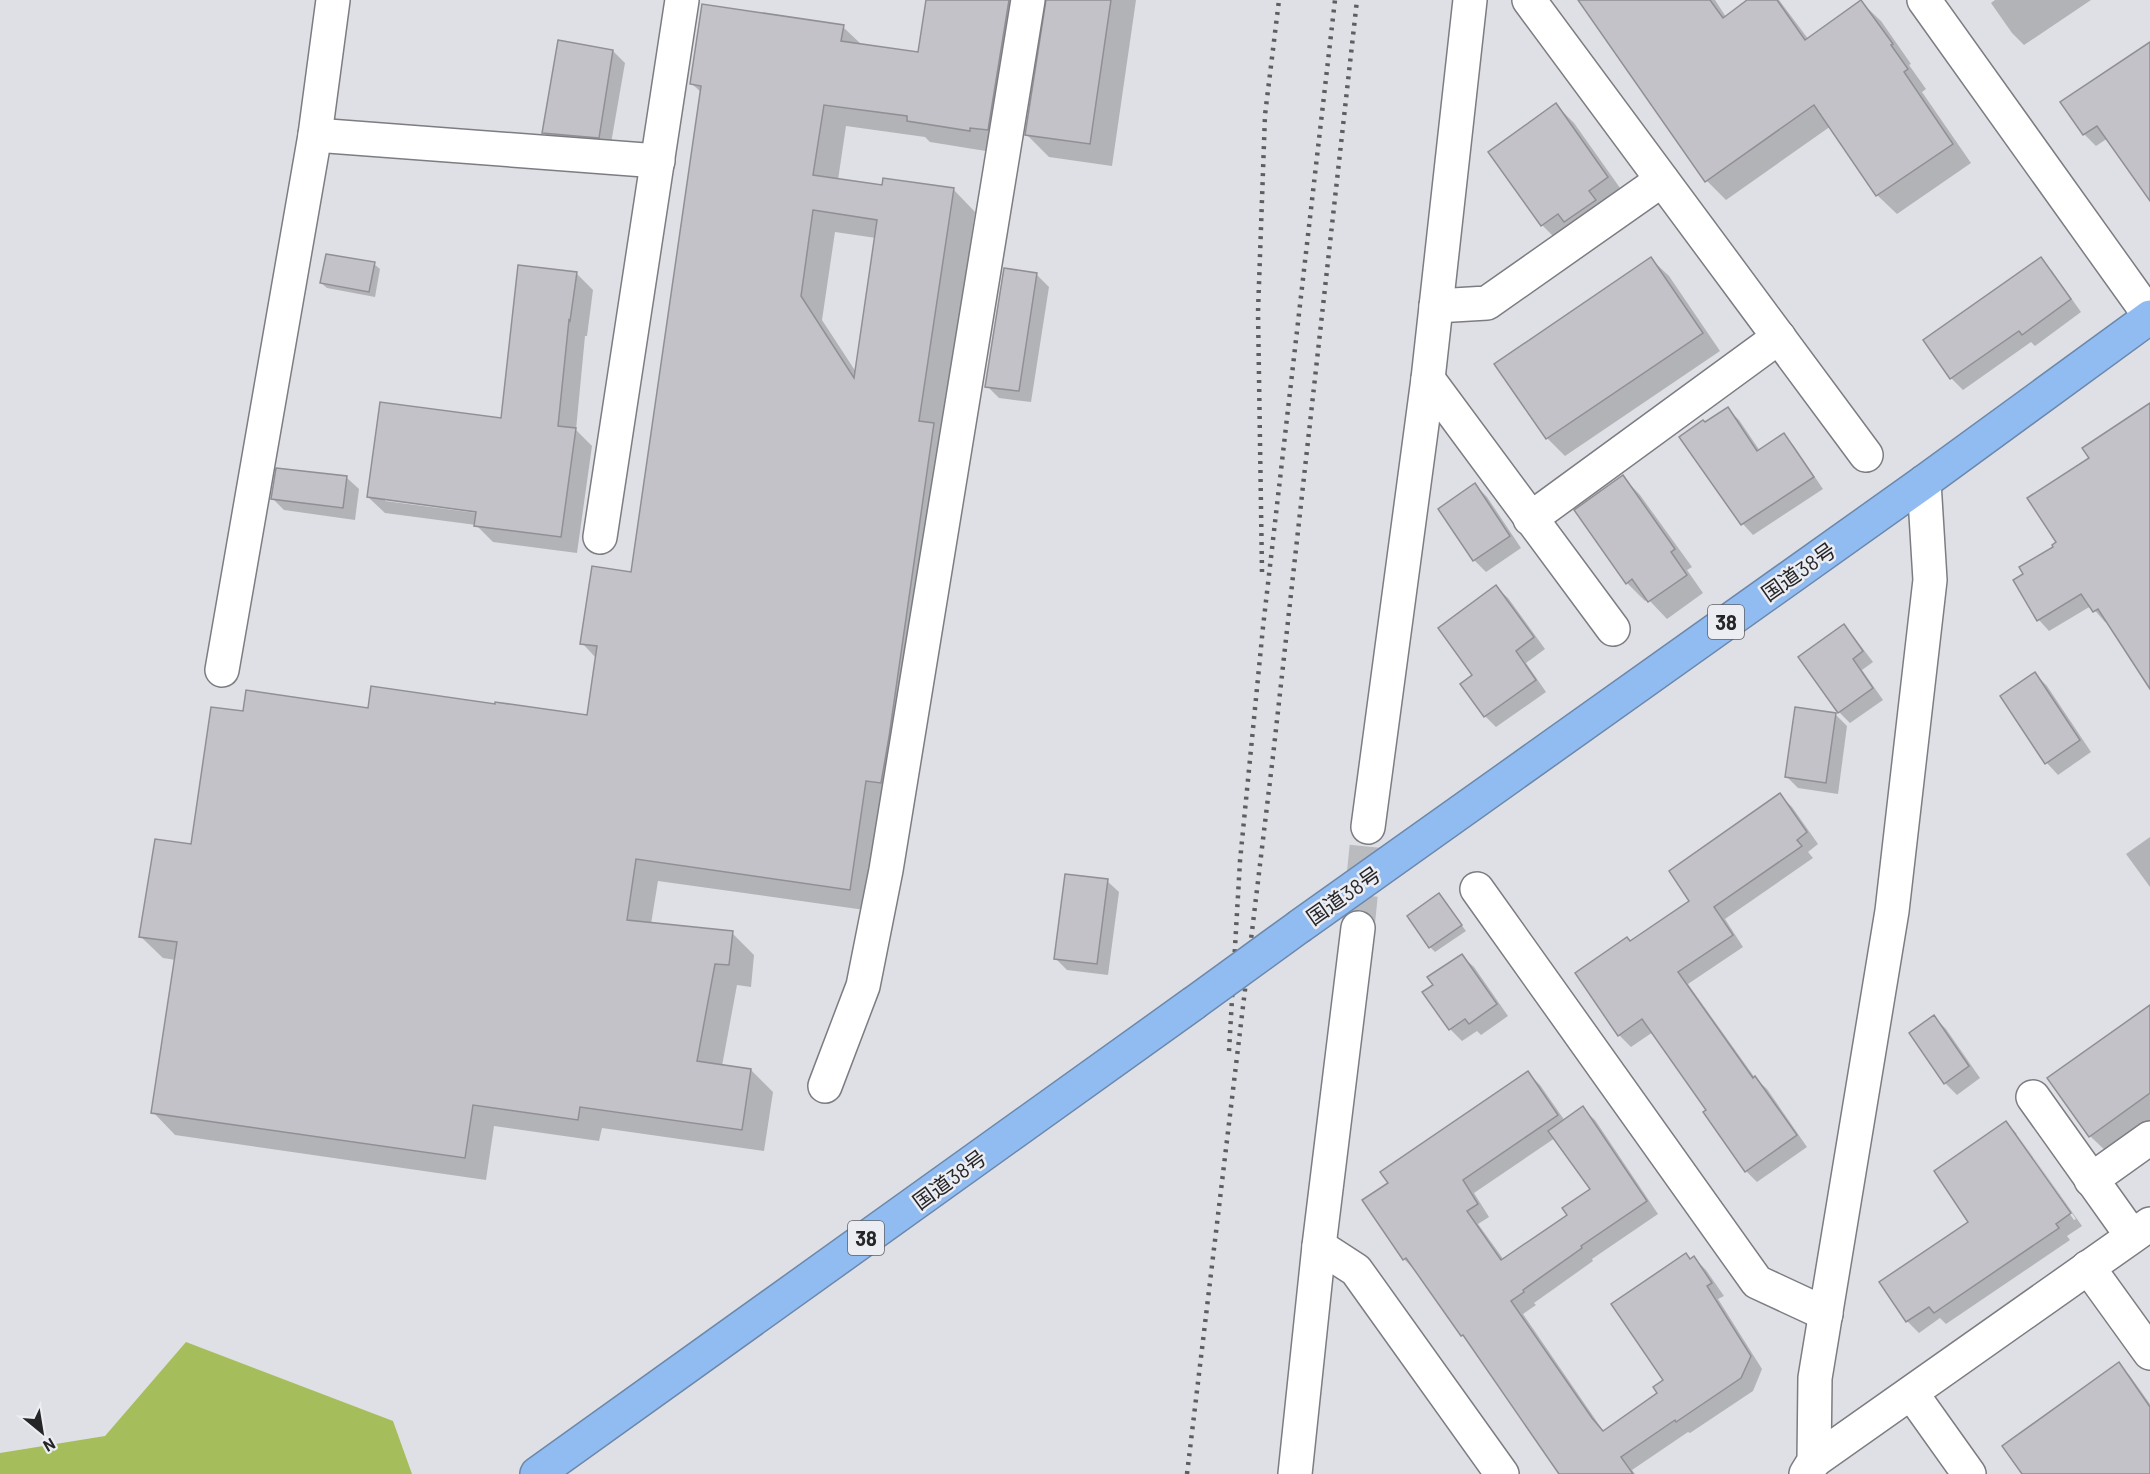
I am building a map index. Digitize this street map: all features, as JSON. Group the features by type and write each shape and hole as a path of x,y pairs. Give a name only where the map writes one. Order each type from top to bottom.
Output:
{"highway":[{"name":"国道38号","path":"537,1474 1300,926 1924,482 2150,316"}],"street":[{"path":"222,670 315,135 333,0"},
{"path":"600,537 682,0"},
{"path":"825,1086 862,986 886,870 1028,0"},
{"path":"1368,827 1428,379 1470,0"},
{"path":"1529,0 1866,455"},
{"path":"1924,0 2150,316"},
{"path":"315,135 658,161"},
{"path":"1436,306 1487,303 1662,180"},
{"path":"1530,519 1779,337"},
{"path":"1428,379 1613,629"},
{"path":"1810,1468 1815,1378 1892,911 1930,580 1924,482"},
{"path":"1477,889 1757,1282 1826,1314"},
{"path":"1295,1474 1319,1246 1358,928"},
{"path":"1810,1468 2141,1230 2091,1180 2033,1097"},
{"path":"2091,1180 2150,1138"},
{"path":"1319,1246 1356,1270 1502,1474"},
{"path":"2088,1267 2150,1353"},
{"path":"1912,1394 1969,1474"}],"green space":[{"path":"186,1342 393,1421 412,1474 0,1474 0,1453 105,1436"}],"building":[{"path":"926,0 1009,0 988,130 970,128 970,131 907,121 907,116 824,105 813,175 882,185 883,178 954,188 919,421 934,423 889,737 881,783 866,781 850,890 636,859 627,920 733,931 729,965 715,964 697,1061 751,1069 742,1130 580,1107 578,1120 473,1105 465,1158 151,1113 177,942 139,937 155,839 191,844 211,707 243,711 246,690 368,708 371,686 587,715 597,646 580,644 592,566 631,572 701,86 690,84 702,4 844,25 841,41 918,52","holes":["813,210 877,220 854,378 801,296"]},
{"path":"1046,0 1111,0 1090,144 1025,135"},
{"path":"1578,0 1710,0 1723,18 1747,0 1777,0 1805,40 1861,0 1893,44 1891,45 1908,69 1904,72 1953,144 1876,196 1814,105 1705,182"},
{"path":"558,40 613,50 599,138 542,133"},
{"path":"2150,42 2150,201 2097,126 2083,135 2060,102"},
{"path":"1556,103 1608,177 1589,191 1596,200 1564,222 1558,214 1541,226 1488,152"},
{"path":"326,254 375,262 369,292 320,283"},
{"path":"1651,257 1703,333 1546,439 1494,364"},
{"path":"2041,257 2071,299 2022,335 2019,331 1950,379 1923,340"},
{"path":"518,265 577,272 569,320 558,426 576,428 561,537 474,526 476,512 367,497 380,402 501,418"},
{"path":"1004,268 1037,273 1019,391 985,387"},
{"path":"2150,403 2150,689 2098,609 2093,612 2081,594 2037,621 2013,580 2023,574 2019,567 2053,547 2052,545 2056,542 2027,498 2089,458 2082,448"},
{"path":"1728,407 1757,451 1784,433 1814,477 1741,525 1679,437 1703,420 1705,422"},
{"path":"276,468 347,476 343,508 271,499"},
{"path":"1623,475 1675,549 1671,552 1687,575 1648,602 1632,579 1626,584 1574,510"},
{"path":"1475,483 1510,536 1473,561 1438,509"},
{"path":"1496,585 1534,637 1516,651 1536,680 1484,717 1460,684 1472,675 1438,628"},
{"path":"1844,624 1863,651 1853,659 1873,688 1838,713 1798,657"},
{"path":"2035,672 2080,740 2045,764 2000,696"},
{"path":"1795,707 1836,713 1826,783 1785,777"},
{"path":"1780,793 1807,832 1797,840 1802,846 1714,907 1733,935 1678,972 1753,1078 1755,1076 1797,1135 1745,1172 1703,1112 1706,1110 1642,1019 1618,1036 1575,973 1627,937 1630,941 1689,901 1669,871"},
{"path":"1065,874 1108,879 1097,964 1054,959"},
{"path":"1439,893 1462,925 1429,948 1407,916"},
{"path":"1462,954 1497,1004 1469,1024 1465,1019 1449,1030 1422,992 1433,985 1427,977"},
{"path":"2150,1005 2150,1093 2089,1137 2047,1078"},
{"path":"1934,1015 1969,1066 1944,1084 1909,1033"},
{"path":"1528,1071 1558,1115 1463,1180 1478,1204 1467,1211 1501,1260 1567,1215 1562,1208 1590,1189 1548,1131 1583,1106 1647,1201 1581,1246 1582,1248 1511,1301 1592,1418 1603,1431 1657,1393 1653,1387 1663,1380 1611,1304 1686,1253 1690,1259 1694,1256 1712,1283 1707,1286 1751,1356 1741,1378 1621,1457 1633,1474 1559,1474 1463,1335 1461,1336 1406,1258 1403,1260 1362,1200 1388,1183 1380,1172"},
{"path":"2006,1121 2071,1213 2056,1224 2059,1228 1934,1313 1929,1307 1906,1322 1879,1282 1968,1222 1934,1171"},
{"path":"2119,1362 2150,1407 2150,1474 2022,1474 2002,1446"}],"tunnel":[{"path":"1358,928 1368,827"}],"railway":[{"path":"1262,572 1258,312 1265,115 1279,0"},
{"path":"1229,1051 1240,861 1263,627 1335,0"},
{"path":"1187,1474 1273,756 1357,0"}]}
